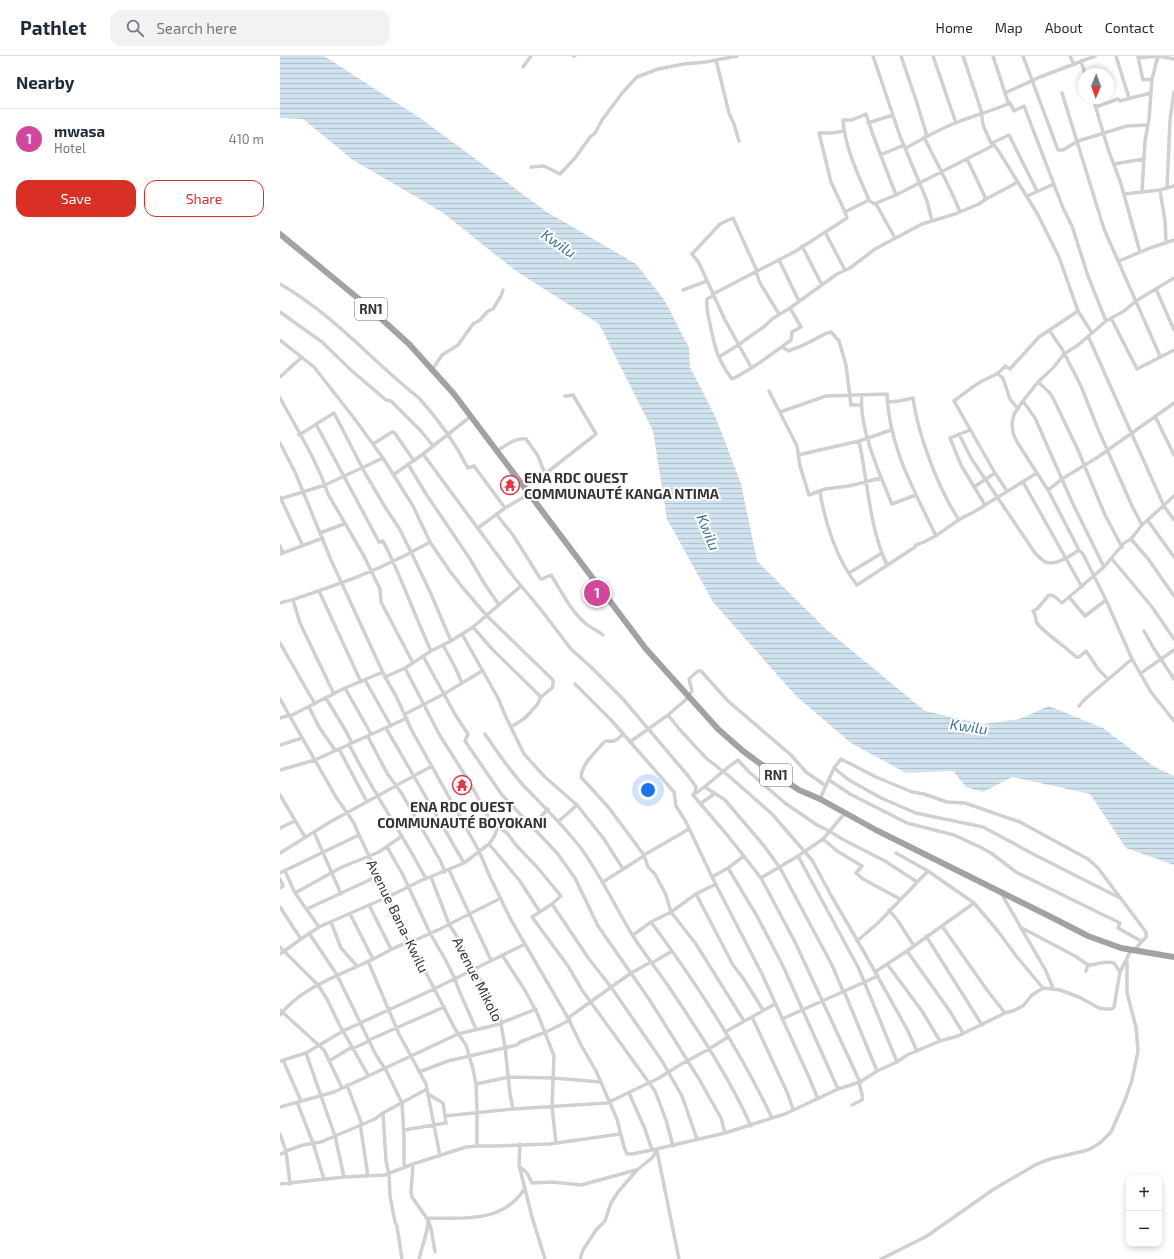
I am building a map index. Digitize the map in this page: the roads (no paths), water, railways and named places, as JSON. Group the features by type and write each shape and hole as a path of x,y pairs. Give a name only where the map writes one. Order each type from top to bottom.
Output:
{"highway":[{"name":"RN1","path":"280,234 365,304 410,344 454,394 646,649 718,729 743,751 770,771 800,790 820,799 876,830 1088,936 1103,943 1121,948 1154,955 1174,957"}],"street":[{"path":"523,67 531,56"},
{"path":"531,167 544,166 560,174 575,158 590,137 595,133 615,102 637,78 658,69 737,56"},
{"path":"873,56 893,115 927,201 932,221"},
{"path":"901,56 932,154 954,195 960,212"},
{"path":"933,56 956,123"},
{"path":"963,56 981,110 983,125 993,144 1027,196 1059,257 1078,311 1090,335 1131,433 1164,506 1174,520"},
{"path":"993,56 1008,102 1014,111 1024,106 1063,208 1072,226 1088,276 1106,321"},
{"path":"1023,56 1058,150 1063,150 1078,141 1127,126 1147,125"},
{"path":"1070,56 1074,65"},
{"path":"1005,94 1032,81 1095,56"},
{"path":"1116,56 1128,98"},
{"path":"1142,191 1152,80 1158,56"},
{"path":"1152,80 1143,80 1138,57 1158,56 1174,59"},
{"path":"716,60 729,113 739,141"},
{"path":"1081,61 1083,68"},
{"path":"1167,188 1170,120 1174,92"},
{"path":"1062,93 1100,216 1160,356"},
{"path":"1096,107 1118,98 1120,101 1151,93"},
{"path":"880,155 905,147 956,123 1010,103"},
{"path":"1095,104 1124,194 1140,252"},
{"path":"896,195 868,123 866,114 852,120 843,120 848,145 869,200 873,204 876,204 896,238"},
{"path":"868,123 893,115"},
{"path":"790,308 801,327 792,332 791,340 742,374 732,379 725,369 714,344 707,310 707,299 713,294 796,251 847,218 831,182 818,132 832,133 844,131"},
{"path":"876,204 942,172 1009,136 1037,191"},
{"path":"967,159 986,199"},
{"path":"1114,164 1144,159"},
{"path":"719,357 765,326 779,314 875,249 922,224 960,212 979,204 1018,182"},
{"path":"1027,196 1054,184"},
{"path":"1124,194 1160,190 1174,186"},
{"path":"1160,190 1165,221 1166,242"},
{"path":"845,212 869,200"},
{"path":"751,367 725,320 699,263 692,254 720,224 733,218 760,283 779,314"},
{"path":"825,232 846,270"},
{"path":"280,242 286,239"},
{"path":"1119,261 1174,240"},
{"path":"802,246 822,286"},
{"path":"779,260 799,301"},
{"path":"1174,278 1156,290 1136,300 1124,311 1106,321 1078,345 1064,354 1023,401 1014,414 1012,424 1013,433 1017,442 1048,490 1079,550 1083,554 1106,600 1132,659 1151,692 1174,721"},
{"path":"683,290 707,281"},
{"path":"280,284 295,292 316,308 419,398 456,445 468,468 474,466 505,508"},
{"path":"432,370 442,355 458,345 473,324 480,320 488,311 493,309 503,290"},
{"path":"1156,290 1174,330"},
{"path":"1007,491 954,402 967,390 998,374 1005,366 1010,369 1039,337 1078,311"},
{"path":"280,312 322,342 361,379 386,400 391,401 421,430 433,446"},
{"path":"1111,318 1137,369 1174,350"},
{"path":"1049,330 1062,349 1081,386 1098,429 1142,525"},
{"path":"782,347 788,351 831,332 839,341 847,373 850,405 861,405"},
{"path":"280,340 311,364 373,444 413,506 430,542 448,570 487,616 553,680 552,688 541,697 537,705 525,718 511,727"},
{"path":"280,377 302,357"},
{"path":"998,374 1003,378 1010,399 1018,409"},
{"path":"1038,382 1053,398 1078,450 1105,515 1122,546"},
{"path":"769,391 797,446 803,478 809,495 822,490 837,489 881,478"},
{"path":"524,486 545,474 596,434 573,394 565,396"},
{"path":"780,412 826,396 848,394 887,394 888,417 901,461 936,536"},
{"path":"862,395 861,405 864,424 881,478 892,504 916,495"},
{"path":"280,398 325,485 328,494 372,571 380,589 381,602 413,663"},
{"path":"887,402 913,398 915,416 921,434 947,499 959,520"},
{"path":"1023,401 1035,418 1104,567"},
{"path":"1048,490 1062,478 1108,449 1174,402"},
{"path":"299,435 334,413 363,468 411,552 451,641"},
{"path":"393,475 414,461 470,416"},
{"path":"1155,416 1174,455"},
{"path":"316,424 379,542 383,541 431,651"},
{"path":"798,455 859,441 891,430"},
{"path":"970,430 950,438 961,465 985,505"},
{"path":"373,444 394,432 414,461"},
{"path":"959,434 970,458 986,479 1035,553 1044,561 1053,562 1066,558 1079,550"},
{"path":"497,451 516,440 522,438 526,439 538,456 545,470 545,474"},
{"path":"859,441 869,500 882,553 887,564"},
{"path":"280,443 304,492 320,533 385,677 479,851 511,920 569,1019 601,1082 617,1119 620,1134 627,1154 673,1146 726,1133 785,1114 838,1089 860,1082 907,1055 940,1041 958,1036 1005,1013 1015,1010 1023,1006 1032,995 1044,988 1053,988 1066,992 1099,1008 1109,1010 1115,1005 1120,972 1131,950 1136,948 1146,937 1146,932 1123,899 1098,868 1088,859 1020,822 965,803 947,802 924,794 912,792 876,777 840,758 820,799"},
{"path":"423,454 571,649 623,699 689,778 696,788 693,795"},
{"path":"303,546 280,498 325,485 383,458"},
{"path":"408,464 499,605"},
{"path":"974,487 995,473"},
{"path":"820,492 825,518 831,535 849,573 857,585 916,545 927,542 959,520 1037,473"},
{"path":"1023,482 1082,587"},
{"path":"478,528 505,508 529,494"},
{"path":"1108,680 1086,651 1079,657 1076,657 1037,622 1033,610 1037,609 1049,595 1054,596 1062,603 1082,587 1112,560 1122,546 1131,539 1142,525 1148,522 1174,496"},
{"path":"496,514 513,535 540,578 551,575 568,604 585,623 603,635"},
{"path":"1148,522 1174,557"},
{"path":"320,533 344,524"},
{"path":"280,546 282,554 323,538"},
{"path":"1131,539 1149,560 1174,596"},
{"path":"280,603 320,591 372,571 430,542"},
{"path":"849,573 882,553"},
{"path":"1112,560 1152,607 1174,639"},
{"path":"385,677 405,668 473,627 522,586"},
{"path":"320,591 363,681 390,726"},
{"path":"1069,597 1085,616 1106,600"},
{"path":"293,600 300,623 334,694"},
{"path":"473,627 492,649 541,697"},
{"path":"1144,631 1160,660 1174,680"},
{"path":"462,634 498,698 524,754 545,777 577,805 604,839 623,869"},
{"path":"280,643 315,704"},
{"path":"443,645 462,683"},
{"path":"1141,673 1174,650"},
{"path":"423,656 468,734 465,741 502,795 532,826 573,874 598,926 653,1005 688,1061 721,1118 726,1133"},
{"path":"1079,706 1132,659"},
{"path":"405,668 439,734 470,783 484,810 498,827 507,833 561,896 552,904 532,917 655,1091 666,1120 673,1146"},
{"path":"404,714 444,694 482,671"},
{"path":"630,742 668,715 688,697 692,691 689,679 698,671 701,671 728,701 791,755 806,772 826,786"},
{"path":"280,718 290,716 345,688 383,672"},
{"path":"576,684 612,721 674,792 676,806 689,828 712,877 762,974 818,1099"},
{"path":"345,688 387,773 396,785 447,871 470,914 491,960"},
{"path":"326,698 344,728 378,796 414,855 426,879"},
{"name":"Avenue Bana-Kwilu","path":"280,699 336,797 357,828 408,938 458,1034 463,1039 469,1055 476,1084 477,1146"},
{"path":"309,707 319,727 334,750"},
{"path":"668,715 706,758 772,814 812,860 908,1031 917,1051"},
{"path":"280,770 315,760 334,750 351,744 407,718"},
{"path":"386,728 464,863"},
{"path":"485,734 503,761 531,793 559,821 581,848 603,882 633,936 673,992 709,1050 742,1105 751,1126"},
{"path":"623,734 616,740 604,742 586,763 581,777 609,808 644,855 648,867 655,874 666,896 671,912 699,949 744,1021"},
{"path":"280,745 302,738"},
{"path":"339,749 367,802"},
{"path":"693,795 738,760 749,772 785,803 817,825 885,861 917,882"},
{"path":"280,853 305,837 432,766"},
{"path":"834,768 849,780 881,798 916,813 983,827 1123,899"},
{"path":"829,780 850,794 907,823 954,835 980,847 991,853 1016,872 1074,899 1120,923 1118,928 1141,941"},
{"path":"705,787 725,800 765,847 780,868 832,966 877,1071"},
{"path":"700,804 714,794"},
{"path":"280,795 305,837"},
{"path":"693,795 761,878 795,942 860,1082 859,1086 863,1093 862,1100 852,1105"},
{"path":"280,804 284,801"},
{"path":"559,821 577,805"},
{"path":"532,826 548,809"},
{"path":"761,878 780,868 823,838 845,813"},
{"path":"280,828 295,821"},
{"path":"282,953 309,933 331,922 464,863 488,844 494,837 498,827"},
{"path":"603,882 689,828"},
{"path":"314,832 341,894"},
{"path":"280,873 285,872 359,835"},
{"path":"294,893 342,867 370,856 387,847 402,836"},
{"path":"823,838 837,851 862,866 856,873 863,879 900,899"},
{"path":"488,844 520,881 540,912"},
{"path":"387,847 455,979 476,1029"},
{"path":"896,853 928,871 974,903 1044,988"},
{"path":"712,877 728,868 744,856"},
{"path":"798,856 859,969 897,1062"},
{"path":"728,868 757,916 783,966 838,1089"},
{"path":"858,941 879,922 928,871"},
{"path":"285,872 294,893 307,909 319,928"},
{"path":"307,909 378,876"},
{"name":"Avenue Mikolo","path":"431,877 449,924 496,1010 501,1023 513,1109"},
{"path":"280,879 283,886 280,888"},
{"path":"633,936 651,922 671,912 696,894 716,884"},
{"path":"999,892 1046,971 1053,988"},
{"path":"696,894 733,965 763,1010"},
{"path":"411,942 501,898"},
{"path":"782,1019 864,982 887,964 907,952 926,936 974,903"},
{"path":"552,904 589,959 611,987 668,1072 682,1096 697,1139"},
{"path":"369,905 390,949"},
{"path":"280,907 301,939"},
{"path":"889,910 914,946"},
{"path":"350,914 373,959"},
{"path":"331,922 341,948 356,966"},
{"path":"651,922 706,1000 742,1059 772,1118"},
{"path":"942,926 1005,1013"},
{"path":"1018,926 1075,956 1088,965 1113,962 1120,972"},
{"path":"309,933 337,975 369,1041 387,1072 402,1103 404,1167"},
{"path":"926,936 982,1025"},
{"path":"342,1088 329,1061 319,1045 281,1012 308,990 373,959 390,949 404,944 408,938"},
{"path":"324,1179 299,1102 282,1060 306,1053 360,1022 434,989 525,944"},
{"path":"280,947 282,953 318,985 368,1075"},
{"path":"419,1072 469,1055 517,1045 520,1042 546,1032 569,1019 611,987 631,974 672,951"},
{"path":"907,952 949,1010 963,1033"},
{"path":"502,955 536,1009 554,1056 552,1106 556,1143"},
{"path":"881,1259 927,1236 994,1189 1037,1164 1088,1150 1100,1143 1111,1132 1132,1080 1138,1051 1136,1027 1127,993 1126,978 1128,957"},
{"path":"368,961 396,1027 427,1089 440,1156"},
{"path":"887,964 922,1012 940,1041"},
{"path":"1086,971 1088,965"},
{"path":"725,1032 775,1004"},
{"path":"329,1061 396,1027 444,1007"},
{"path":"280,1107 321,1096 342,1088 458,1034 496,1025 536,1009"},
{"path":"752,1017 777,1070 793,1109"},
{"path":"446,1116 552,1106 590,1105 610,1102 650,1084 668,1072 709,1050 728,1037"},
{"path":"306,1053 335,1136 344,1177"},
{"path":"476,1084 509,1077 553,1078 601,1082"},
{"path":"347,1085 361,1122 368,1176"},
{"path":"280,1154 361,1126 427,1089"},
{"path":"629,1093 645,1129 652,1150"},
{"path":"404,1130 446,1123 443,1104 428,1094"},
{"path":"383,1113 390,1196 395,1222 398,1226 402,1259"},
{"path":"280,1134 286,1151 290,1184"},
{"path":"280,1184 389,1174 404,1167 466,1147 556,1143 620,1134"},
{"path":"520,1144 520,1167 545,1259"},
{"path":"580,1259 583,1250 596,1230 605,1221 615,1197 637,1170 653,1157 657,1149"},
{"path":"657,1149 679,1259"},
{"path":"413,1164 412,1197 427,1219 434,1235 436,1252"},
{"path":"520,1167 527,1173 532,1183 552,1182 581,1184 637,1170"},
{"path":"427,1219 471,1218 500,1212 510,1205 525,1188"},
{"path":"419,1259 427,1230 427,1219"}],"water":[{"name":"Kwilu","path":"280,56 324,56 420,118 547,212 636,264 665,301 689,348 690,367 716,418 741,484 757,561 827,630 925,711 983,724 1019,719 1049,706 1103,728 1153,766 1174,776 1174,865 1126,848 1090,794 1012,777 983,792 966,787 953,771 906,773 851,743 796,696 713,602 667,519 653,431 599,324 516,271 442,212 353,160 303,119 280,118"}],"place":[{"name":"ENA RDC OUEST COMMUNAUTÉ KANGA NTIMA","path":"510,485"},
{"name":"mwasa","path":"597,593"},
{"name":"ENA RDC OUEST COMMUNAUTÉ BOYOKANI","path":"462,785"}]}
